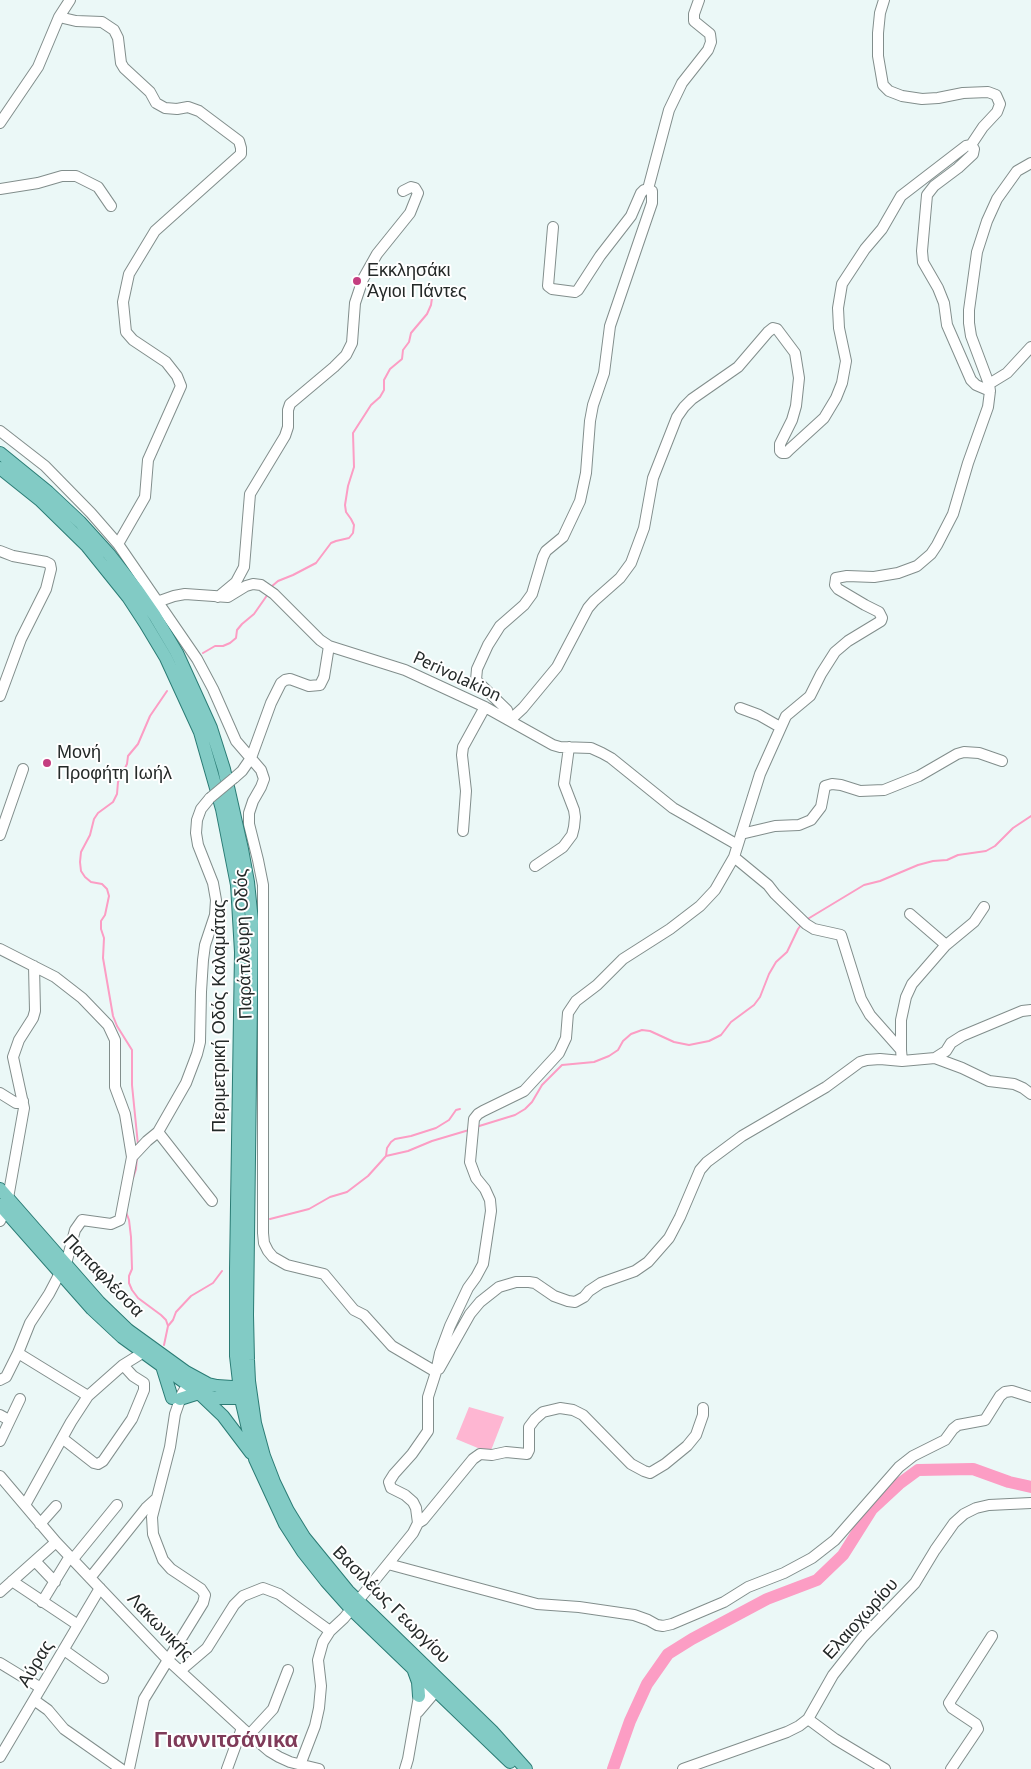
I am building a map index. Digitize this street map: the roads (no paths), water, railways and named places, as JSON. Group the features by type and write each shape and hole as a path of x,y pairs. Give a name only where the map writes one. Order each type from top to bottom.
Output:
{"main road":[{"name":"Περιμετρική Οδός Καλαμάτας","path":"0,453 48,492 82,524 109,554 137,590 177,653 211,728 224,769 242,849 252,921 245,1393"},
{"name":"Περιμετρική Οδός Καλαμάτας","path":"0,468 40,500 87,546 146,623 185,697 200,732 213,774 231,850 240,922 235,1297 236,1356 245,1393 255,1459"},
{"name":"Παπαφλέσσα","path":"3,1205 63,1269 119,1322 187,1378 198,1392 214,1398 245,1393"},
{"name":"Παπαφλέσσα","path":"63,1269 92,1309 112,1329 162,1366 187,1378 245,1393"},
{"path":"217,1386 232,1376 236,1356"},
{"path":"162,1366 176,1398 198,1392 223,1416 255,1459"},
{"name":"Βασιλέως Γεωργίου","path":"245,1393 264,1456 288,1511 312,1548 354,1605 414,1671 436,1684 492,1731 526,1769"},
{"name":"Βασιλέως Γεωργίου","path":"255,1459 278,1511 291,1534 319,1572 436,1684 517,1769"},
{"path":"414,1671 418,1682 419,1696"}],"street":[{"path":"0,123 38,67 60,17 70,0"},
{"path":"553,227 548,286 552,289 575,292 631,216 641,193 648,188 672,102 682,83 708,50 711,42 710,34 694,21 694,14 700,0"},
{"path":"648,188 652,191 652,203 610,326 604,373 593,405 590,421 586,473 580,501 563,536 546,551 532,594 524,605 500,626 477,669 476,680 506,710 510,720 523,708 557,667 588,608 620,578 631,563 644,528 653,478 677,417 684,407 692,399 738,368 773,328 777,329 794,353 799,378 796,406 792,420 780,444 780,451 782,453 790,449 824,418 836,398 842,383 846,361 839,328 838,308 842,284 865,249 882,229 901,196 966,146 971,145 982,127 997,112 1000,104 996,95 988,92 963,93 922,99 902,96 889,91 883,85 878,56 880,13 884,0"},
{"path":"60,17 102,22 114,30 121,50 121,63 150,92 156,103 165,108 177,109 188,107 200,110 239,141 241,148 241,154 155,231 129,274 123,302 126,332 133,340 166,362 177,376 181,386 148,460 145,497 118,544"},
{"path":"971,145 974,149 973,154 934,186 927,195 922,250 923,262 938,288 944,303 948,325 971,380 976,385 989,387 1007,373 1031,347"},
{"path":"300,1765 315,1726 321,1686 318,1660 323,1642 330,1631 354,1605 413,1533 418,1523 417,1511 413,1502 405,1495 390,1488 389,1482 428,1431 427,1400 440,1353 468,1288 483,1264 490,1200 485,1189 476,1178 470,1162 473,1129 478,1114 515,1096 530,1086 559,1054 566,1038 568,1013 576,1001 597,985 630,953 670,929 708,899 715,890 734,857 736,844 760,774 786,716 810,696 835,652 848,641 881,621 882,618 879,612 838,589 835,585 836,578 847,576 874,577 898,573 916,566 931,554 937,545 953,514 968,463 988,407 989,387 971,336 969,323 977,252 987,221 997,199 1017,172 1031,163"},
{"path":"0,189 38,183 62,176 76,176 98,187 111,206"},
{"path":"218,597 236,582 244,567 250,494 285,436 288,428 290,404 334,367 346,355 352,343 355,303 363,279 377,254 410,213 418,192 416,188 411,187 403,192"},
{"name":"Παράπλευρη Οδός","path":"0,431 45,466 91,512 118,544 197,659 213,689 236,741 262,770 264,779 253,801 249,813 249,824 263,885 264,1243 268,1251 279,1261 287,1265 324,1274 354,1310 364,1315 392,1346 436,1372"},
{"path":"0,551 13,556 46,562 50,564 51,569 46,589 21,639 0,696"},
{"name":"Perivolakion","path":"157,602 185,594 228,596 246,586 253,584 261,585 274,594 320,640 330,646 405,670 510,720 553,745 591,748 606,756 673,808 736,844"},
{"path":"132,1157 158,1132 186,1083 200,1042 203,960 215,915 216,900 213,883 198,845 196,833 201,809 210,798 242,771 251,758 271,703 281,684 285,680 290,679 309,686 320,685 324,677 330,646"},
{"path":"462,831 466,791 462,755 464,747 485,708"},
{"path":"740,708 759,715 780,727"},
{"path":"536,866 563,847 572,835 575,817 574,810 564,784 569,747"},
{"path":"741,834 775,826 799,825 811,820 821,807 825,786 832,784 860,791 884,790 919,776 957,754 964,752 979,753 1002,760"},
{"path":"0,835 23,769"},
{"path":"734,857 768,885 804,922 814,929 841,935 861,1000 870,1015 901,1050"},
{"path":"902,1061 900,1020 906,996 912,984 946,945 974,922 984,908"},
{"path":"910,914 946,945"},
{"path":"0,949 55,977 82,998 108,1024 115,1040 115,1087 125,1114 132,1157 120,1220 112,1224 82,1220 75,1230 63,1269 30,1323 6,1378 0,1380"},
{"path":"3,1205 23,1114 23,1101 13,1058 19,1040 33,1018 35,1011 34,966"},
{"path":"935,1058 946,1051 952,1043 962,1036 1022,1011 1031,1010"},
{"path":"436,1372 443,1364 470,1314 480,1302 498,1287 516,1282 535,1283 554,1296 575,1302 601,1283 635,1271 648,1262 668,1238 680,1217 700,1170 715,1155 742,1136 826,1087 860,1062 880,1059 902,1061 935,1058 989,1081 1014,1084 1031,1094"},
{"path":"0,1093 16,1103 23,1101"},
{"path":"158,1132 212,1202"},
{"path":"25,1506 62,1438 88,1396 123,1365 144,1352"},
{"path":"18,1353 88,1396"},
{"path":"62,1438 94,1463 98,1464 103,1461 132,1419 144,1390 144,1383 133,1376 123,1365"},
{"path":"129,1769 144,1699 203,1603 204,1595 201,1589 171,1569 163,1560 153,1534 152,1517 170,1447 176,1398 187,1378"},
{"path":"388,1564 537,1604 579,1607 634,1615 657,1625 672,1624 724,1602 748,1587 784,1573 812,1558 835,1540 899,1467 913,1456 945,1440 958,1425 985,1420 1000,1396 1005,1392 1012,1391 1031,1397"},
{"path":"0,1441 5,1418 20,1399"},
{"path":"418,1523 423,1520 472,1459 480,1454 492,1455 506,1452 527,1454 529,1450 529,1427 544,1412 560,1408 573,1410 583,1415 631,1464 650,1473 687,1446 696,1435 703,1415 703,1408"},
{"name":"Λακωνικής","path":"0,1476 56,1542 169,1661 246,1731 279,1757 300,1765 319,1769"},
{"path":"90,1578 146,1508 157,1498"},
{"name":"Ελαιοχωρίου","path":"683,1769 799,1726 808,1719 833,1675 863,1637 915,1583 954,1523 964,1514 976,1508 1031,1503"},
{"path":"40,1524 56,1506"},
{"path":"42,1602 72,1558 117,1506"},
{"path":"0,1592 56,1542"},
{"path":"35,1561 55,1582"},
{"path":"12,1581 78,1626"},
{"name":"Αύρας","path":"0,1757 100,1588"},
{"path":"180,1671 206,1648 234,1604 243,1596 263,1588 272,1589 280,1594 330,1631"},
{"path":"951,1769 978,1729 976,1724 952,1708 950,1703 992,1636"},
{"path":"64,1650 103,1678"},
{"path":"0,1664 41,1688"},
{"path":"227,1769 246,1731 273,1709 288,1670"},
{"path":"405,1769 419,1696 436,1684"},
{"path":"417,1712 436,1684"},
{"path":"34,1700 48,1710 64,1729 121,1769"},
{"path":"808,1719 835,1739 886,1769"}],"waterway":[{"path":"271,587 278,581 316,563 331,543 349,538 353,533 354,525 346,512 345,505 354,467 353,433 371,405 380,397 384,390 384,380 390,369 402,359 403,350 409,342 411,333 427,314 431,305 433,291"},
{"path":"203,653 215,646 223,646 230,643 236,638 237,630 254,614 268,594"},
{"path":"138,1145 132,1085 132,1050 113,1016 103,958 104,938 101,921 105,915 109,896 107,889 102,884 91,882 85,877 81,871 80,862 81,852 90,835 94,819 98,813 113,802 117,794 118,782 127,764 128,756 138,744 150,716 167,691"},
{"path":"806,920 864,885 880,881 918,865 947,860 958,855 986,851 995,846 1013,828 1031,816"},
{"path":"476,1127 515,1115 532,1102 542,1085 562,1065 594,1062 609,1056 618,1050 623,1041 631,1034 642,1030 650,1031 674,1042 689,1045 709,1041 721,1035 731,1022 754,1005 760,997 769,974 776,962 787,952 801,925"},
{"path":"386,1156 387,1148 395,1139 436,1128 449,1120 456,1110 460,1109"},
{"path":"270,1219 309,1209 330,1197 347,1192 368,1176 386,1156 408,1151 432,1141 469,1130"},
{"path":"133,1178 137,1156"},
{"path":"126,1212 131,1237 132,1269 129,1283 138,1298 161,1315 166,1320 168,1326"},
{"path":"164,1345 168,1326 176,1312 191,1296 213,1283 222,1271"},
{"path":"613,1769 630,1721 647,1684 668,1654 767,1599 817,1580 843,1555 872,1509 899,1484 918,1470 973,1469 1009,1482 1031,1487"}],"place":[{"name":"Εκκλησάκι Άγιοι Πάντες","path":"357,281"},
{"name":"Μονή Προφήτη Ιωήλ","path":"47,763"}],"district":[{"name":"Γιαννιτσάνικα","path":"226,1741"}]}
